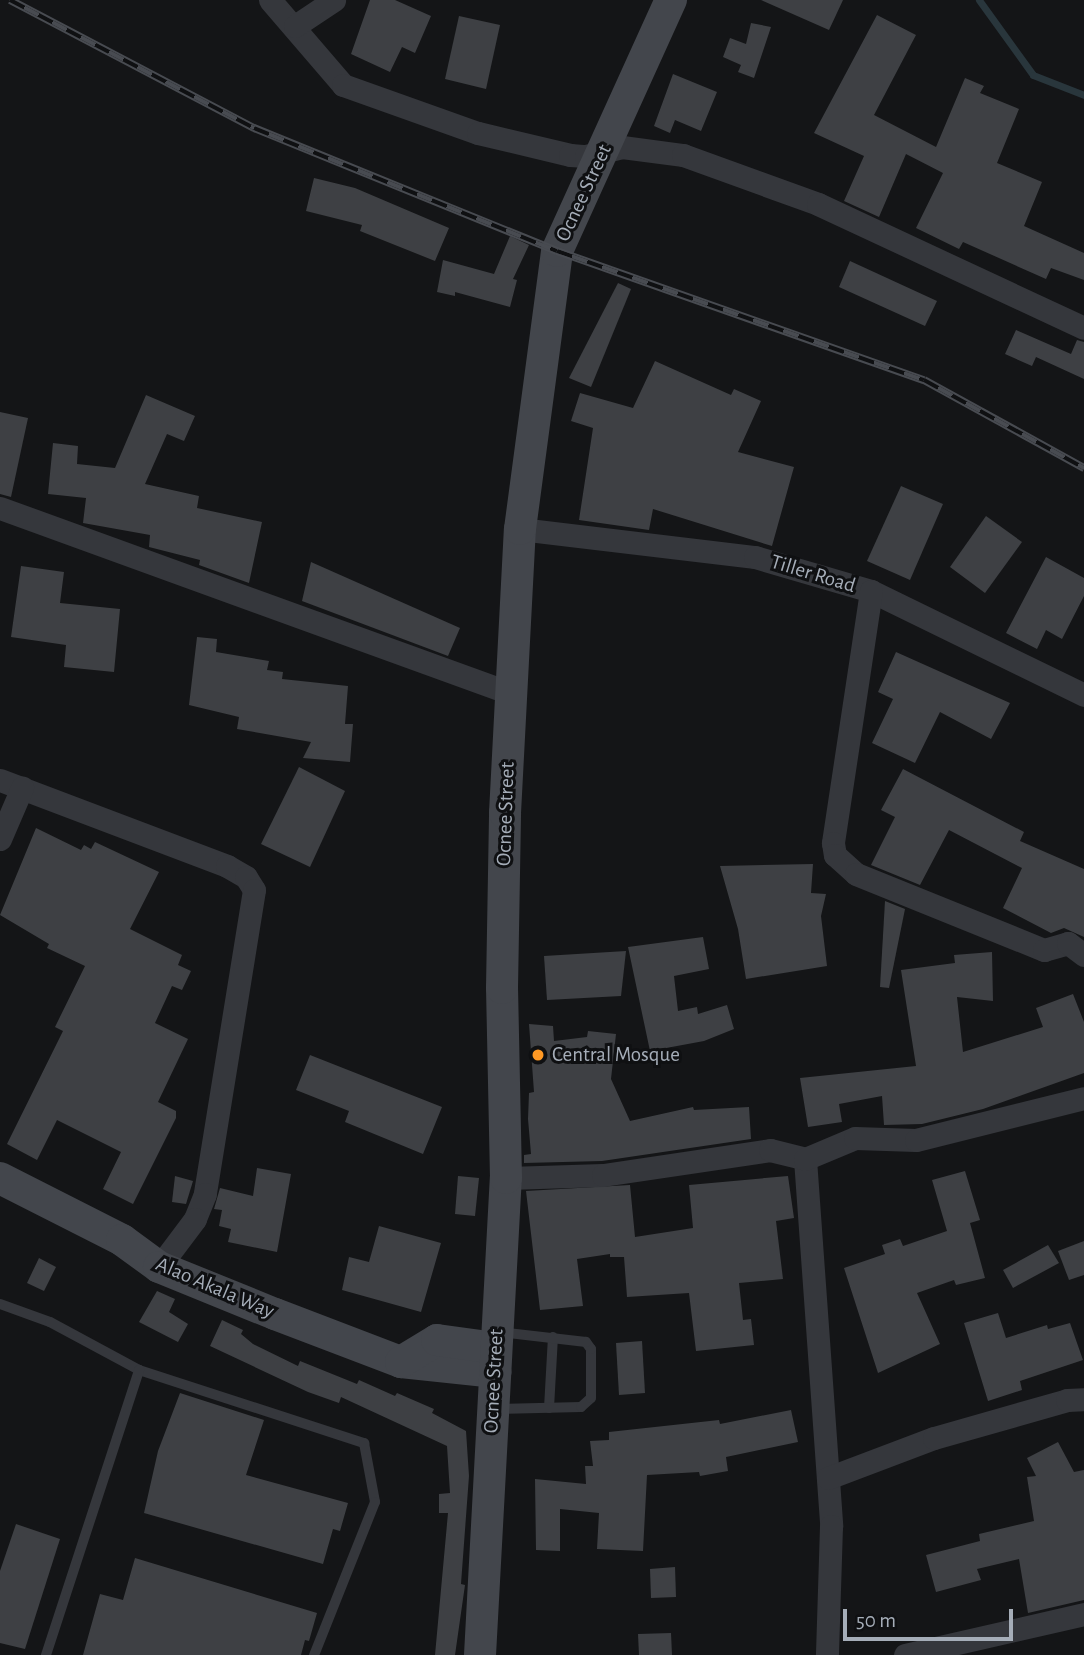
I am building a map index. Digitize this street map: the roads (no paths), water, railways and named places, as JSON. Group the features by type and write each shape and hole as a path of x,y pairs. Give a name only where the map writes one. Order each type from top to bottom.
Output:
{"street":[{"path":"270,0 343,85 478,133 570,155 586,156 604,150 641,147 683,155 818,204 1084,328"},
{"path":"295,26 334,0"},
{"name":"Ocnee Street","path":"480,1655 506,1178 502,988 509,693 520,529 557,251 671,0"},
{"path":"0,508 509,693"},
{"name":"Tiller Road","path":"520,529 744,555 871,591 1084,695"},
{"path":"871,591 833,843 835,855 856,874 1044,950 1068,943 1084,955"},
{"path":"0,780 227,866 246,877 254,890 205,1194 195,1219 159,1267"},
{"path":"0,839 22,788"},
{"path":"506,1178 604,1175 770,1150 805,1159 855,1138 916,1140 1084,1098"},
{"path":"805,1159 831,1526 827,1655"},
{"name":"Alao Akala Way","path":"0,1178 122,1240 159,1267 401,1362 438,1340 454,1354 496,1339"},
{"path":"493,1415 454,1354 496,1339"},
{"path":"828,1478 934,1438 1067,1399 1084,1399"},
{"path":"905,1655 1084,1614"}],"lane":[{"path":"0,1304 50,1322 139,1370 364,1443 375,1502 314,1655"},
{"path":"493,1415 581,1407 591,1398 589,1344 553,1337 496,1339"},
{"path":"549,1408 553,1337"},
{"path":"46,1655 139,1370"}],"waterway":[{"path":"979,0 1033,75 1084,95"}],"railway":[{"path":"10,0 254,128 557,251 924,380 1084,468"}],"place":[{"name":"Central Mosque","path":"538,1055"}]}
